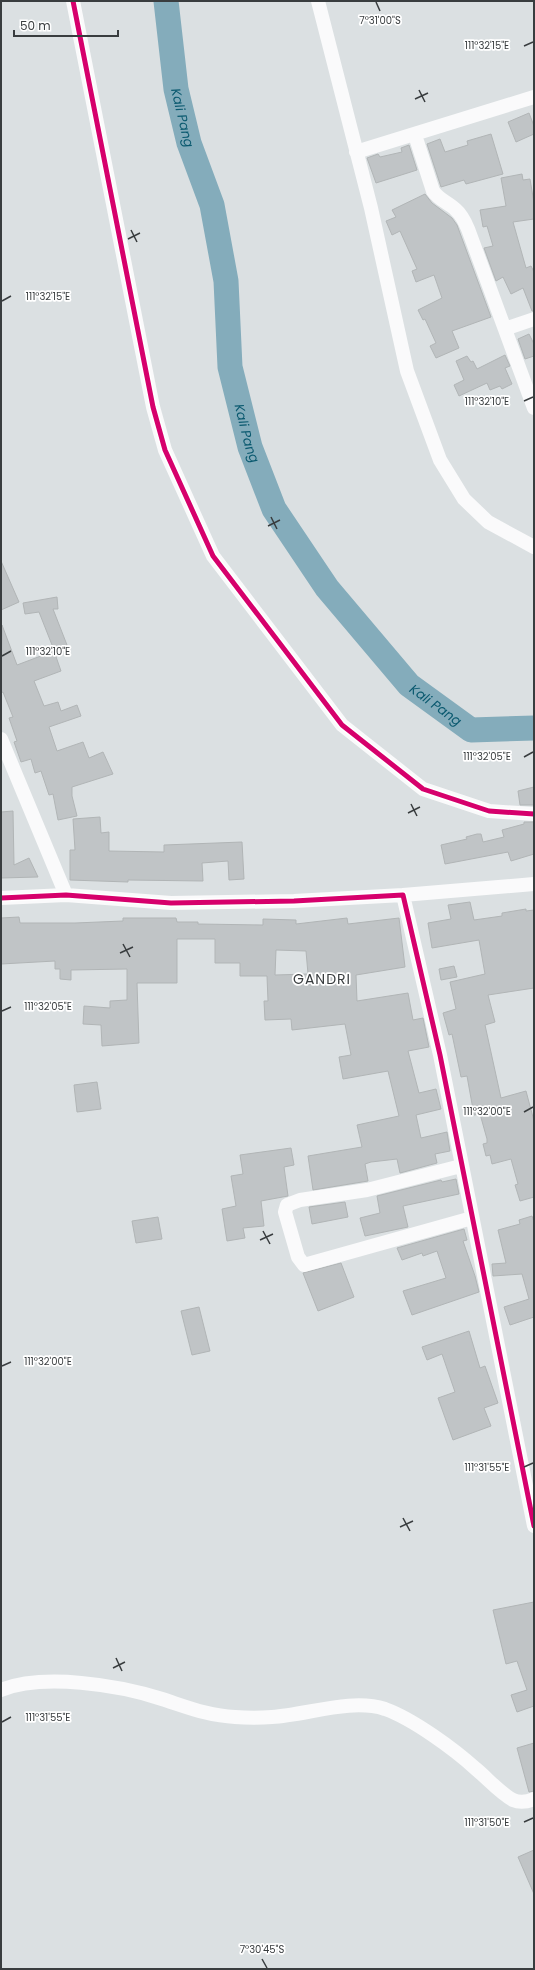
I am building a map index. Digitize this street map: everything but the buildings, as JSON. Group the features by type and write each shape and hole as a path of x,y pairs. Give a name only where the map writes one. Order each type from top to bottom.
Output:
{"street":[{"path":"73,1 153,407 165,450 213,556 342,725 423,789 489,811 534,814"},
{"path":"318,1 371,208 407,370 440,460 464,499 488,522 534,547"},
{"path":"356,152 534,98"},
{"path":"415,135 433,191 455,209 463,218 468,229 534,408"},
{"path":"505,329 534,319"},
{"path":"1,739 66,895"},
{"path":"1,898 66,895 171,903 294,901 403,895 534,884"},
{"path":"403,895 440,1055 534,1526"},
{"path":"461,1166 368,1190 300,1200 287,1205 285,1212 298,1257 304,1265 472,1218"},
{"path":"1,1690 26,1683 61,1682 111,1686 161,1698 201,1713 233,1717 272,1717 330,1708 366,1705 400,1716 459,1753 515,1801 521,1802 534,1799"}],"waterway":[{"name":"Kali Pang","path":"166,1 176,89 189,143 212,205 226,281 230,367 250,447 274,509 327,588 409,685 471,730 534,728"}],"cycle path":[{"path":"73,1 153,407 165,450 213,556 342,725 423,789 489,811 534,814"},
{"path":"1,898 66,895 171,903 294,901 403,895 440,1055 534,1526"}],"district":[{"name":"GANDRI","path":"322,979"}]}
